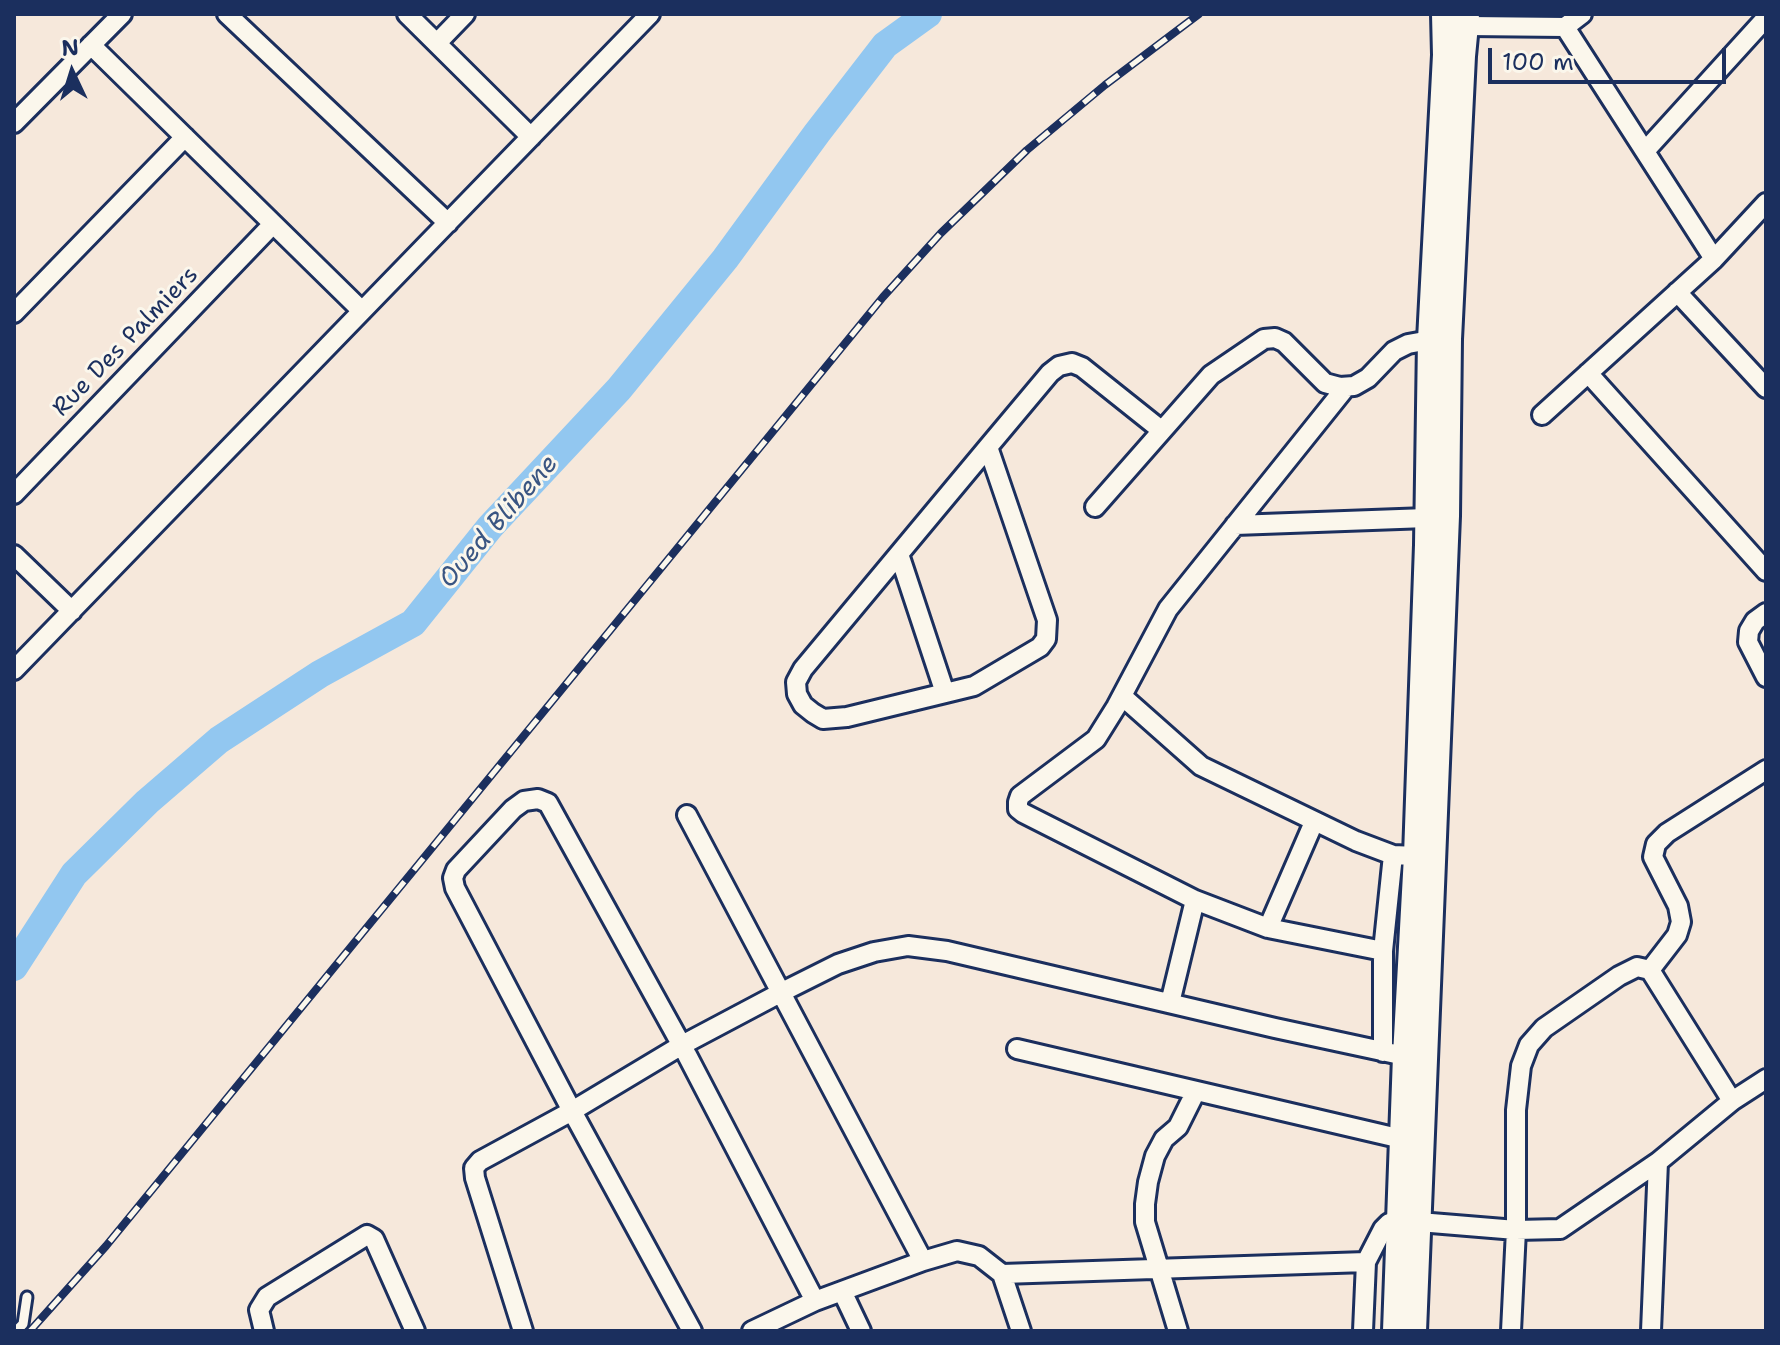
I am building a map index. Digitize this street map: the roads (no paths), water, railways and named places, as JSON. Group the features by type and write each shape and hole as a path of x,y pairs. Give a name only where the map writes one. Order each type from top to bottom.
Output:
{"main road":[{"path":"1395,1331 1409,1223 1435,517 1430,340 1445,55 1456,21"},
{"path":"1414,1331 1409,1223 1394,1054 1405,856 1449,339 1463,56 1456,21"}],"street":[{"path":"14,123 122,14"},
{"path":"227,14 448,223"},
{"path":"407,14 531,137"},
{"path":"437,43 465,14"},
{"path":"14,670 650,14"},
{"path":"1456,21 1565,27 1582,14"},
{"path":"1646,150 1766,18"},
{"path":"1565,27 1714,259"},
{"path":"91,45 362,311"},
{"path":"14,313 185,137"},
{"path":"1542,415 1764,210"},
{"name":"Rue Des Palmiers","path":"14,494 273,224"},
{"path":"1677,292 1766,388"},
{"path":"1095,507 1211,375 1264,339 1275,338 1284,342 1325,383 1346,387 1368,378 1394,351 1408,344 1430,340"},
{"path":"988,447 1049,629 1046,639 1040,647 974,686 847,717 823,719 803,705 797,694 796,682 803,669 988,447 1050,373 1059,366 1072,363 1082,367 1161,430"},
{"path":"1588,373 1766,571"},
{"path":"1346,387 1168,609 1096,739 1020,796 1018,809 1195,900 1268,928 1383,951"},
{"path":"1235,525 1435,517"},
{"path":"899,554 945,693"},
{"path":"14,555 72,611"},
{"path":"1766,613 1755,621 1749,631 1748,642 1766,677"},
{"path":"523,1331 475,1178 474,1168 480,1161 572,1111 682,1045 838,964 874,952 908,946 947,951 1394,1054 1383,951 1405,856 1314,822 1201,766 1122,696"},
{"path":"1650,970 1677,935 1681,922 1678,906 1653,857 1656,844 1667,833 1766,770"},
{"path":"692,1331 455,888 453,878 456,870 524,801 538,799 548,803 682,1045 815,1301"},
{"path":"687,815 923,1261"},
{"path":"1268,928 1314,822"},
{"path":"1170,1003 1195,900"},
{"path":"1511,1331 1516,1230 1516,1110 1521,1066 1529,1045 1544,1028 1619,976 1637,967 1650,970 1732,1101"},
{"path":"1017,1049 1402,1139"},
{"path":"1363,1331 1366,1262 1389,1223 1516,1230 1560,1229 1658,1162 1732,1101 1766,1079"},
{"path":"1178,1331 1145,1222 1148,1182 1164,1139 1178,1127 1196,1091"},
{"path":"1651,1331 1658,1162"},
{"path":"264,1331 259,1310 267,1297 367,1235 374,1239 415,1331"},
{"path":"752,1331 815,1301 957,1251 969,1252 1002,1274 1366,1262"},
{"path":"1002,1274 1021,1331"},
{"path":"842,1291 861,1331"}],"lane":[{"path":"16,1331 23,1324 27,1297"}],"waterway":[{"name":"Oued Blibene","path":"14,967 74,874 147,802 219,740 320,674 413,623 490,527 619,389 725,259 885,45 928,14"}],"railway":[{"path":"30,1331 106,1246 883,297 941,233 1027,150 1105,85 1199,14"}]}
